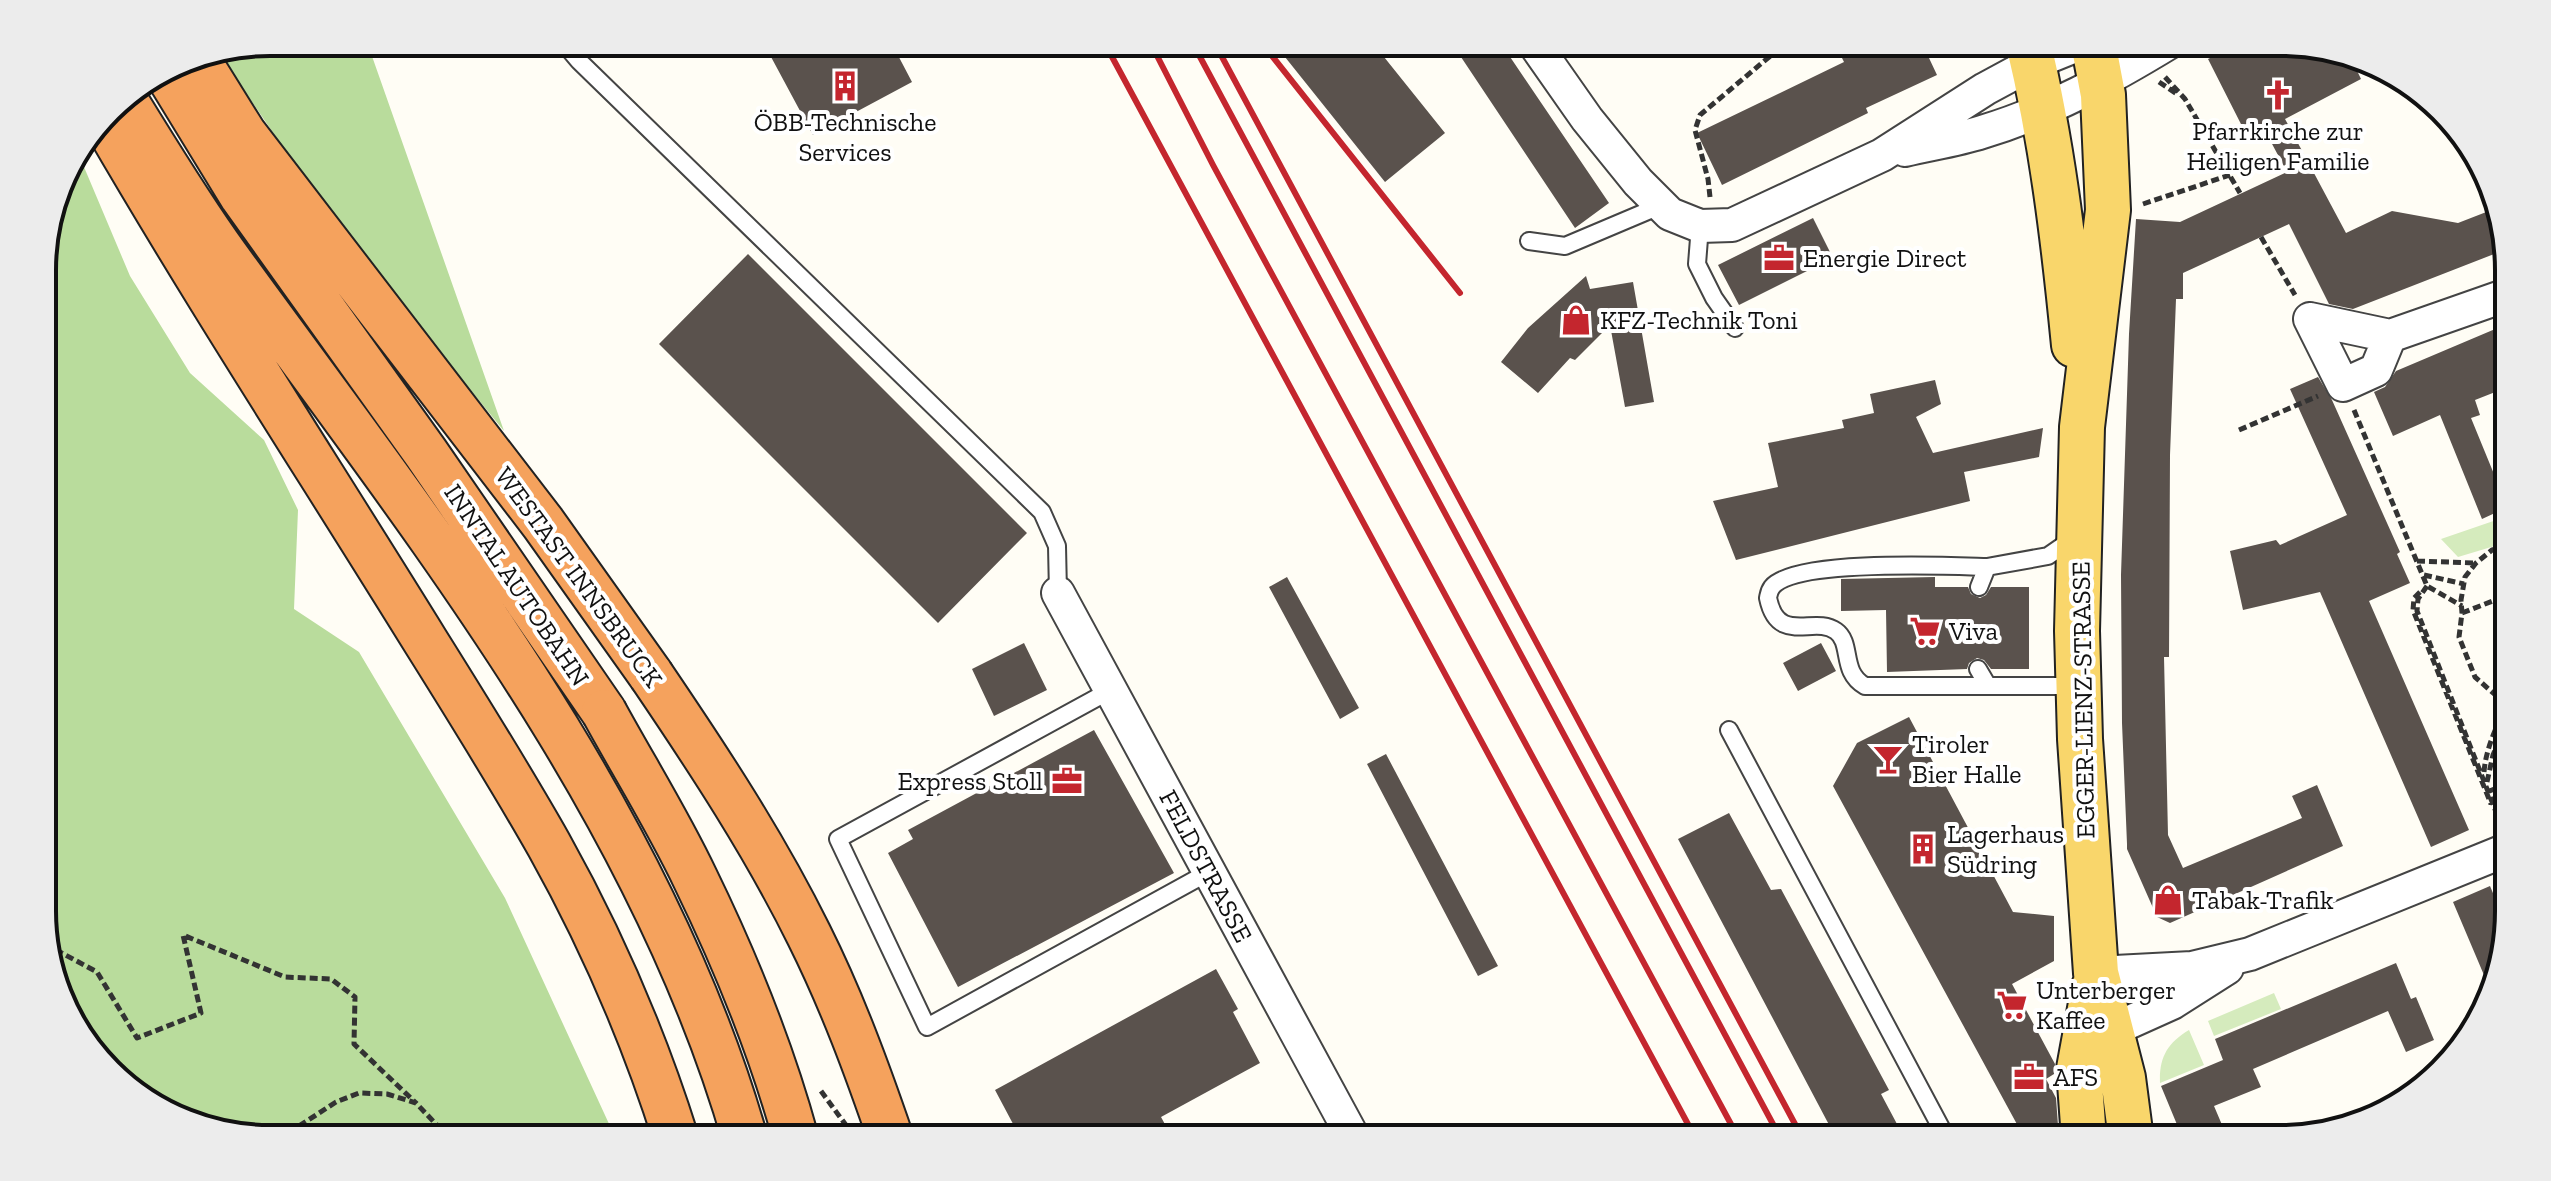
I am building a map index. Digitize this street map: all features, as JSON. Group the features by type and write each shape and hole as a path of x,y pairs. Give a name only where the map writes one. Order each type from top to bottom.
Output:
{"highway":[{"name":"WESTAST INNSBRUCK","path":"202,67 244,134 543,523 651,675 736,805 781,882 831,982 868,1071 874,1125"},
{"name":"INNTAL AUTOBAHN","path":"171,80 242,196 426,453 604,712 694,875 743,981 792,1125"},
{"name":"INNTAL AUTOBAHN","path":"130,108 225,254 428,536 562,735 651,897 698,1000 740,1125"},
{"path":"109,130 549,845 624,996 671,1125"}],"main road":[{"name":"EGGER-LIENZ-STRASSE","path":"2031,56 2044,110 2066,258 2082,427"},
{"name":"EGGER-LIENZ-STRASSE","path":"2097,62 2108,166 2108,210 2082,427 2078,686 2096,973 2123,1078 2129,1125"},
{"name":"EGGER-LIENZ-STRASSE","path":"2083,1125 2079,1069 2096,973"}],"street":[{"path":"1543,56 1587,119 1638,182 1670,214 1706,226 1732,225 1882,155 1985,89 2026,56"},
{"path":"1882,155 1979,133 2044,110 2097,62 2142,56"},
{"path":"2310,319 2390,336 2495,299"},
{"path":"2310,319 2343,385 2376,370 2390,336"},
{"name":"FELDSTRASSE","path":"1058,593 1346,1125"},
{"path":"2112,1030 2172,1003 2250,954 2495,839"},
{"path":"2096,973 2192,968 2250,954"}],"lane":[{"path":"576,56 1042,512 1057,546 1058,593"},
{"path":"1529,241 1565,246 1662,205"},
{"path":"1706,226 1697,264 1714,298 1735,328"},
{"path":"2078,686 1865,686 1851,673 1837,631 1785,624 1774,614 1768,598 1775,584 1786,578 1814,572 1877,564 1987,567 2048,556 2079,535"},
{"path":"1979,587 1987,567"},
{"path":"1978,669 1988,686"},
{"path":"1111,690 838,839 927,1027 1209,872"},
{"path":"1729,730 1940,1125"},
{"path":"1333,1125 1334,1104"}],"path":[{"path":"1706,226 1708,179 1695,130 1700,115 1770,56"},
{"path":"2164,56 2165,77 2185,99 2240,193"},
{"path":"2108,210 2144,204 2230,175"},
{"path":"2261,237 2310,319"},
{"path":"2239,430 2343,385 2427,586 2462,610"},
{"path":"2495,549 2476,563 2465,577 2459,637 2475,677 2495,694"},
{"path":"2417,561 2476,563"},
{"path":"2423,575 2464,584"},
{"path":"2427,586 2414,598 2413,610 2495,806"},
{"path":"2427,586 2418,599 2417,611 2487,787"},
{"path":"2462,610 2495,599"},
{"path":"2487,787 2485,758 2495,731"},
{"path":"2487,787 2495,750"},
{"path":"2487,787 2495,786"},
{"path":"60,952 97,972 137,1038 201,1013 183,935 285,977 331,979 355,997 354,1044 437,1125"},
{"path":"815,1083 846,1125"},
{"path":"301,1125 336,1102 359,1093 387,1094 416,1103"}],"green space":[{"path":"270,56 372,56 504,431 338,228 224,61"},
{"path":"83,166 130,276 190,373 264,440 298,510 294,609 359,652 505,898 610,1125 256,1125 228,1121 188,1109 140,1081 100,1041 85,1018 63,967 56,911 56,256 63,214"},
{"path":"2495,520 2495,546 2458,557 2441,539"},
{"path":"2274,993 2281,1009 2214,1036 2208,1021"},
{"path":"2189,1030 2204,1065 2160,1083 2166,1052 2175,1040"}],"building":[{"name":"ÖBB-Technische Services","path":"771,56 898,56 912,82 813,135"},
{"path":"1284,56 1383,56 1445,133 1385,182"},
{"path":"1460,56 1509,56 1609,203 1575,228"},
{"path":"1930,56 1937,75 1866,108 1868,113 1722,185 1697,133 1844,62 1842,58"},
{"path":"2214,56 2281,56 2323,60 2356,69 2361,79 2285,119 2346,233 2392,211 2458,223 2487,212 2494,254 2353,309 2329,304 2289,224 2183,273 2183,299 2176,299 2170,455 2169,657 2164,657 2168,835 2183,868 2302,818 2292,796 2317,785 2343,846 2170,923 2157,917 2127,849 2121,575 2136,219 2180,222 2287,172 2263,127 2245,132 2208,59"},
{"path":"1813,218 1833,258 1739,305 1718,265"},
{"path":"748,254 1027,533 938,623 659,344"},
{"path":"1586,276 1590,289 1633,282 1654,402 1625,407 1610,325 1575,360 1570,358 1538,393 1501,362 1528,328"},
{"path":"2495,329 2495,392 2475,400 2480,415 2471,418 2495,477 2495,513 2482,519 2440,415 2393,436 2374,392 2385,387 2396,371"},
{"path":"2318,377 2332,400 2400,552 2397,554 2410,583 2369,601 2469,830 2431,847 2320,592 2243,610 2230,551 2276,540 2280,545 2347,515 2290,389"},
{"path":"1935,380 1941,404 1916,417 1933,453 2043,428 2039,457 1964,472 1970,501 1736,560 1713,501 1778,487 1768,443 1844,428 1842,420 1874,413 1870,394"},
{"path":"1287,577 1359,708 1340,719 1269,587"},
{"path":"1935,577 1935,587 1968,587 1971,594 1980,598 1991,587 2029,587 2029,669 1991,669 1984,660 1977,658 1969,663 1967,669 1887,672 1886,610 1841,611 1841,579"},
{"path":"1024,643 1047,690 994,716 972,669"},
{"path":"1821,643 1836,671 1798,691 1783,663"},
{"path":"1909,717 2013,912 2054,916 2054,961 2012,984 2055,1064 2054,1074 2046,1079 2056,1098 2058,1125 2017,1125 1833,786 1857,743"},
{"path":"1094,730 1174,873 958,987 888,853 913,839 908,830"},
{"path":"1386,754 1498,966 1478,976 1367,764"},
{"path":"1729,813 1771,890 1781,889 1889,1090 1881,1094 1898,1125 1829,1125 1678,839"},
{"path":"2490,886 2495,898 2495,925 2485,977 2453,902"},
{"path":"2396,963 2411,999 2416,997 2434,1040 2406,1052 2388,1011 2253,1069 2261,1087 2214,1106 2222,1125 2177,1125 2161,1086 2223,1060 2215,1039"},
{"path":"1216,969 1238,1009 1233,1012 1260,1063 1161,1117 1165,1125 1014,1125 995,1090"}],"railway":[{"path":"1112,56 1688,1125"},
{"path":"1157,56 1213,165 1731,1125"},
{"path":"1200,56 1773,1125"},
{"path":"1222,56 1795,1125"},
{"path":"1272,56 1460,293"}],"place":[{"name":"ÖBB-Technische Services","path":"845,86"},
{"name":"Pfarrkirche zur Heiligen Familie","path":"2278,95"},
{"name":"Energie Direct","path":"1779,258"},
{"name":"KFZ-Technik Toni","path":"1576,320"},
{"name":"Viva","path":"1925,631"},
{"name":"Tiroler Bier Halle","path":"1888,759"},
{"name":"Express Stoll","path":"1067,781"},
{"name":"Lagerhaus Südring","path":"1923,849"},
{"name":"Tabak-Trafik","path":"2168,900"},
{"name":"Unterberger Kaffee","path":"2012,1005"},
{"name":"AFS","path":"2029,1077"}]}
